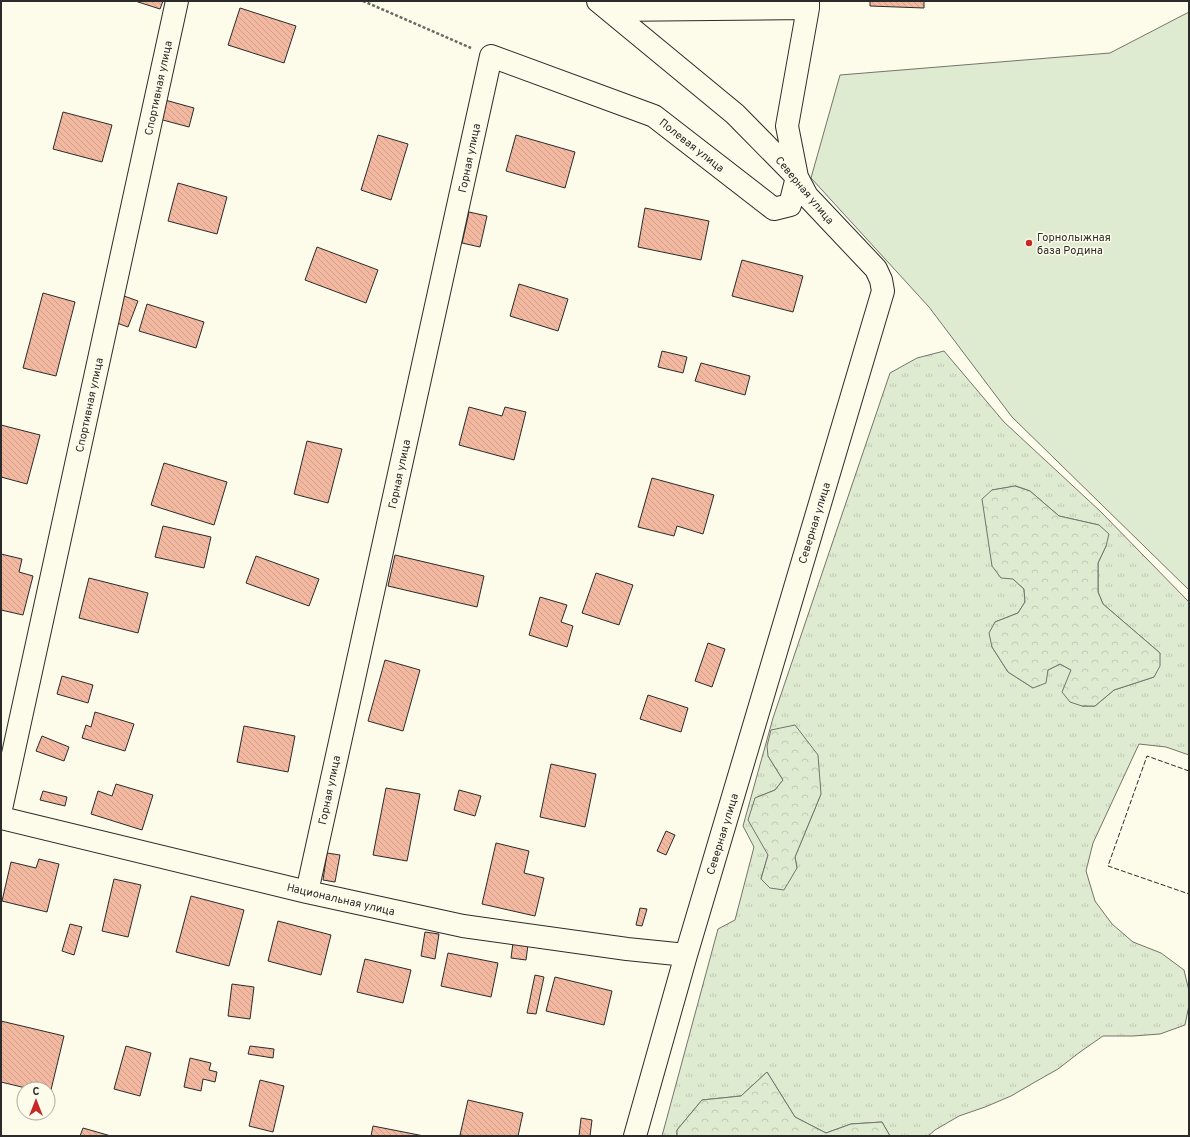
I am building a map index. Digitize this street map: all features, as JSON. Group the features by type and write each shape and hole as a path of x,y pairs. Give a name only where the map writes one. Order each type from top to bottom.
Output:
{"street":[{"name":"Спортивная улица","path":"1,809 177,1"},
{"path":"605,4 808,5 787,126 797,177"},
{"name":"Северная улица","path":"605,4 735,114 797,177 807,196 876,270 881,280 883,291 686,955 635,1136"},
{"name":"Полевая улица","path":"491,56 654,116 774,209 790,205 797,177"},
{"name":"Горная улица","path":"307,892 491,56"},
{"name":"Национальная улица","path":"1,818 307,892 463,926 627,949 686,955"}],"path":[{"path":"363,1 491,56"}],"green space":[{"name":"Горнолыжная база Родина","path":"1189,12 1189,590 1012,417 929,307 811,178 840,75 1110,53"},
{"path":"944,351 1004,422 1100,511 1189,602 1189,755 1166,747 1139,744 1093,843 1086,871 1095,901 1112,924 1133,942 1161,953 1184,970 1189,991 1189,1005 1185,1025 1160,1034 1103,1036 1058,1069 1011,1096 959,1116 935,1130 928,1136 890,1136 882,1122 851,1124 826,1133 795,1117 767,1072 741,1096 702,1100 677,1130 677,1136 662,1136 718,929 735,920 754,847 743,826 773,718 890,373 917,358","holes":["1016,486 1030,491 1059,516 1099,525 1106,546 1098,563 1098,592 1103,604 1160,653 1154,677 1114,690 1095,706 1082,706 1071,670 1060,664 1048,670 1033,688 1008,672 992,647 995,622 1018,613 1025,602 1024,589 1013,579 992,490","768,756 821,794 795,857 797,868 761,879 768,855 755,798 775,790 783,780"]},
{"path":"1015,486 1030,491 1059,516 1099,525 1109,534 1106,546 1098,563 1098,592 1103,604 1160,653 1160,666 1154,677 1114,690 1095,706 1082,706 1070,702 1062,692 1071,670 1060,664 1048,670 1046,683 1033,688 1008,672 992,647 989,633 995,622 1018,613 1025,602 1024,589 1013,579 1001,578 992,566 982,499 992,490"},
{"path":"795,725 818,755 821,794 795,857 797,868 784,890 770,888 761,879 768,855 748,820 755,798 775,790 783,780 768,756 767,746 771,730"},
{"path":"767,1072 795,1117 826,1133 851,1124 882,1122 890,1136 677,1136 677,1130 702,1100 741,1096"}],"building":[{"path":"135,1 163,1 160,9"},
{"path":"870,1 924,1 924,8 870,6"},
{"path":"240,8 296,26 284,63 228,45"},
{"path":"165,100 194,108 189,127 159,119"},
{"path":"63,112 112,125 102,162 53,149"},
{"path":"378,135 408,144 391,200 361,190"},
{"path":"516,135 575,152 565,188 506,171"},
{"path":"178,183 227,197 217,234 168,221"},
{"path":"645,208 709,221 701,260 638,247"},
{"path":"469,212 487,216 480,247 462,243"},
{"path":"317,247 378,270 366,303 305,280"},
{"path":"742,260 803,276 793,312 732,296"},
{"path":"519,284 568,299 558,331 510,316"},
{"path":"43,293 75,302 56,376 23,368"},
{"path":"124,296 138,301 128,327 114,322"},
{"path":"147,304 204,322 196,348 139,331"},
{"path":"662,351 687,357 683,373 658,367"},
{"path":"701,363 750,376 745,395 695,381"},
{"path":"469,407 502,416 505,407 526,412 514,460 459,445"},
{"path":"1,425 40,435 27,484 1,477"},
{"path":"307,441 342,449 328,503 294,494"},
{"path":"164,463 227,482 214,525 151,505"},
{"path":"652,478 714,495 703,534 677,526 674,536 638,527"},
{"path":"163,526 211,537 204,568 155,557"},
{"path":"1,554 22,559 19,572 33,576 23,615 1,610"},
{"path":"395,555 484,576 477,607 388,586"},
{"path":"256,556 319,579 309,606 246,583"},
{"path":"596,573 633,585 619,625 582,613"},
{"path":"89,578 148,593 138,633 79,618"},
{"path":"540,597 567,605 561,622 573,626 567,647 529,635"},
{"path":"708,643 725,649 712,687 695,681"},
{"path":"385,660 420,670 403,731 368,721"},
{"path":"62,676 93,685 88,703 57,694"},
{"path":"648,695 688,708 681,732 640,719"},
{"path":"95,712 134,724 125,751 82,738 86,725 91,727"},
{"path":"244,726 295,736 288,772 237,762"},
{"path":"42,736 69,747 64,761 36,751"},
{"path":"551,764 596,774 585,827 540,817"},
{"path":"116,784 153,795 142,830 91,814 98,791 112,796"},
{"path":"386,788 420,794 407,861 373,855"},
{"path":"459,790 481,796 475,816 454,810"},
{"path":"43,791 67,797 65,806 40,800"},
{"path":"666,831 675,835 666,855 657,851"},
{"path":"496,843 529,851 524,873 544,878 535,916 482,904"},
{"path":"327,853 340,855 335,882 323,880"},
{"path":"39,859 59,864 47,912 2,901 11,862 36,868"},
{"path":"114,879 141,885 128,937 102,931"},
{"path":"191,896 244,910 229,966 176,952"},
{"path":"640,908 647,909 642,926 636,925"},
{"path":"278,921 331,935 321,975 268,961"},
{"path":"70,924 82,927 74,955 62,951"},
{"path":"425,932 439,934 435,959 421,956"},
{"path":"513,943 528,945 526,960 511,958"},
{"path":"448,953 498,963 491,997 441,986"},
{"path":"365,959 411,970 403,1003 357,992"},
{"path":"535,975 544,977 536,1014 527,1013"},
{"path":"555,977 612,991 604,1025 546,1011"},
{"path":"232,984 254,987 250,1019 228,1016"},
{"path":"1,1021 64,1036 53,1081 16,1081 16,1086 1,1082"},
{"path":"126,1046 151,1053 140,1096 114,1089"},
{"path":"250,1046 274,1049 273,1058 248,1054"},
{"path":"190,1058 211,1063 209,1070 217,1072 215,1082 203,1079 201,1091 184,1087"},
{"path":"260,1080 284,1086 273,1132 249,1126"},
{"path":"468,1100 523,1113 518,1136 460,1135"},
{"path":"581,1118 592,1120 590,1136 579,1136"},
{"path":"373,1126 424,1136 371,1136"},
{"path":"83,1128 111,1136 80,1136"}],"fence":[{"path":"1189,771 1147,756 1108,866 1189,894"}],"place":[{"name":"Горнолыжная база Родина","path":"1029,243"}]}
